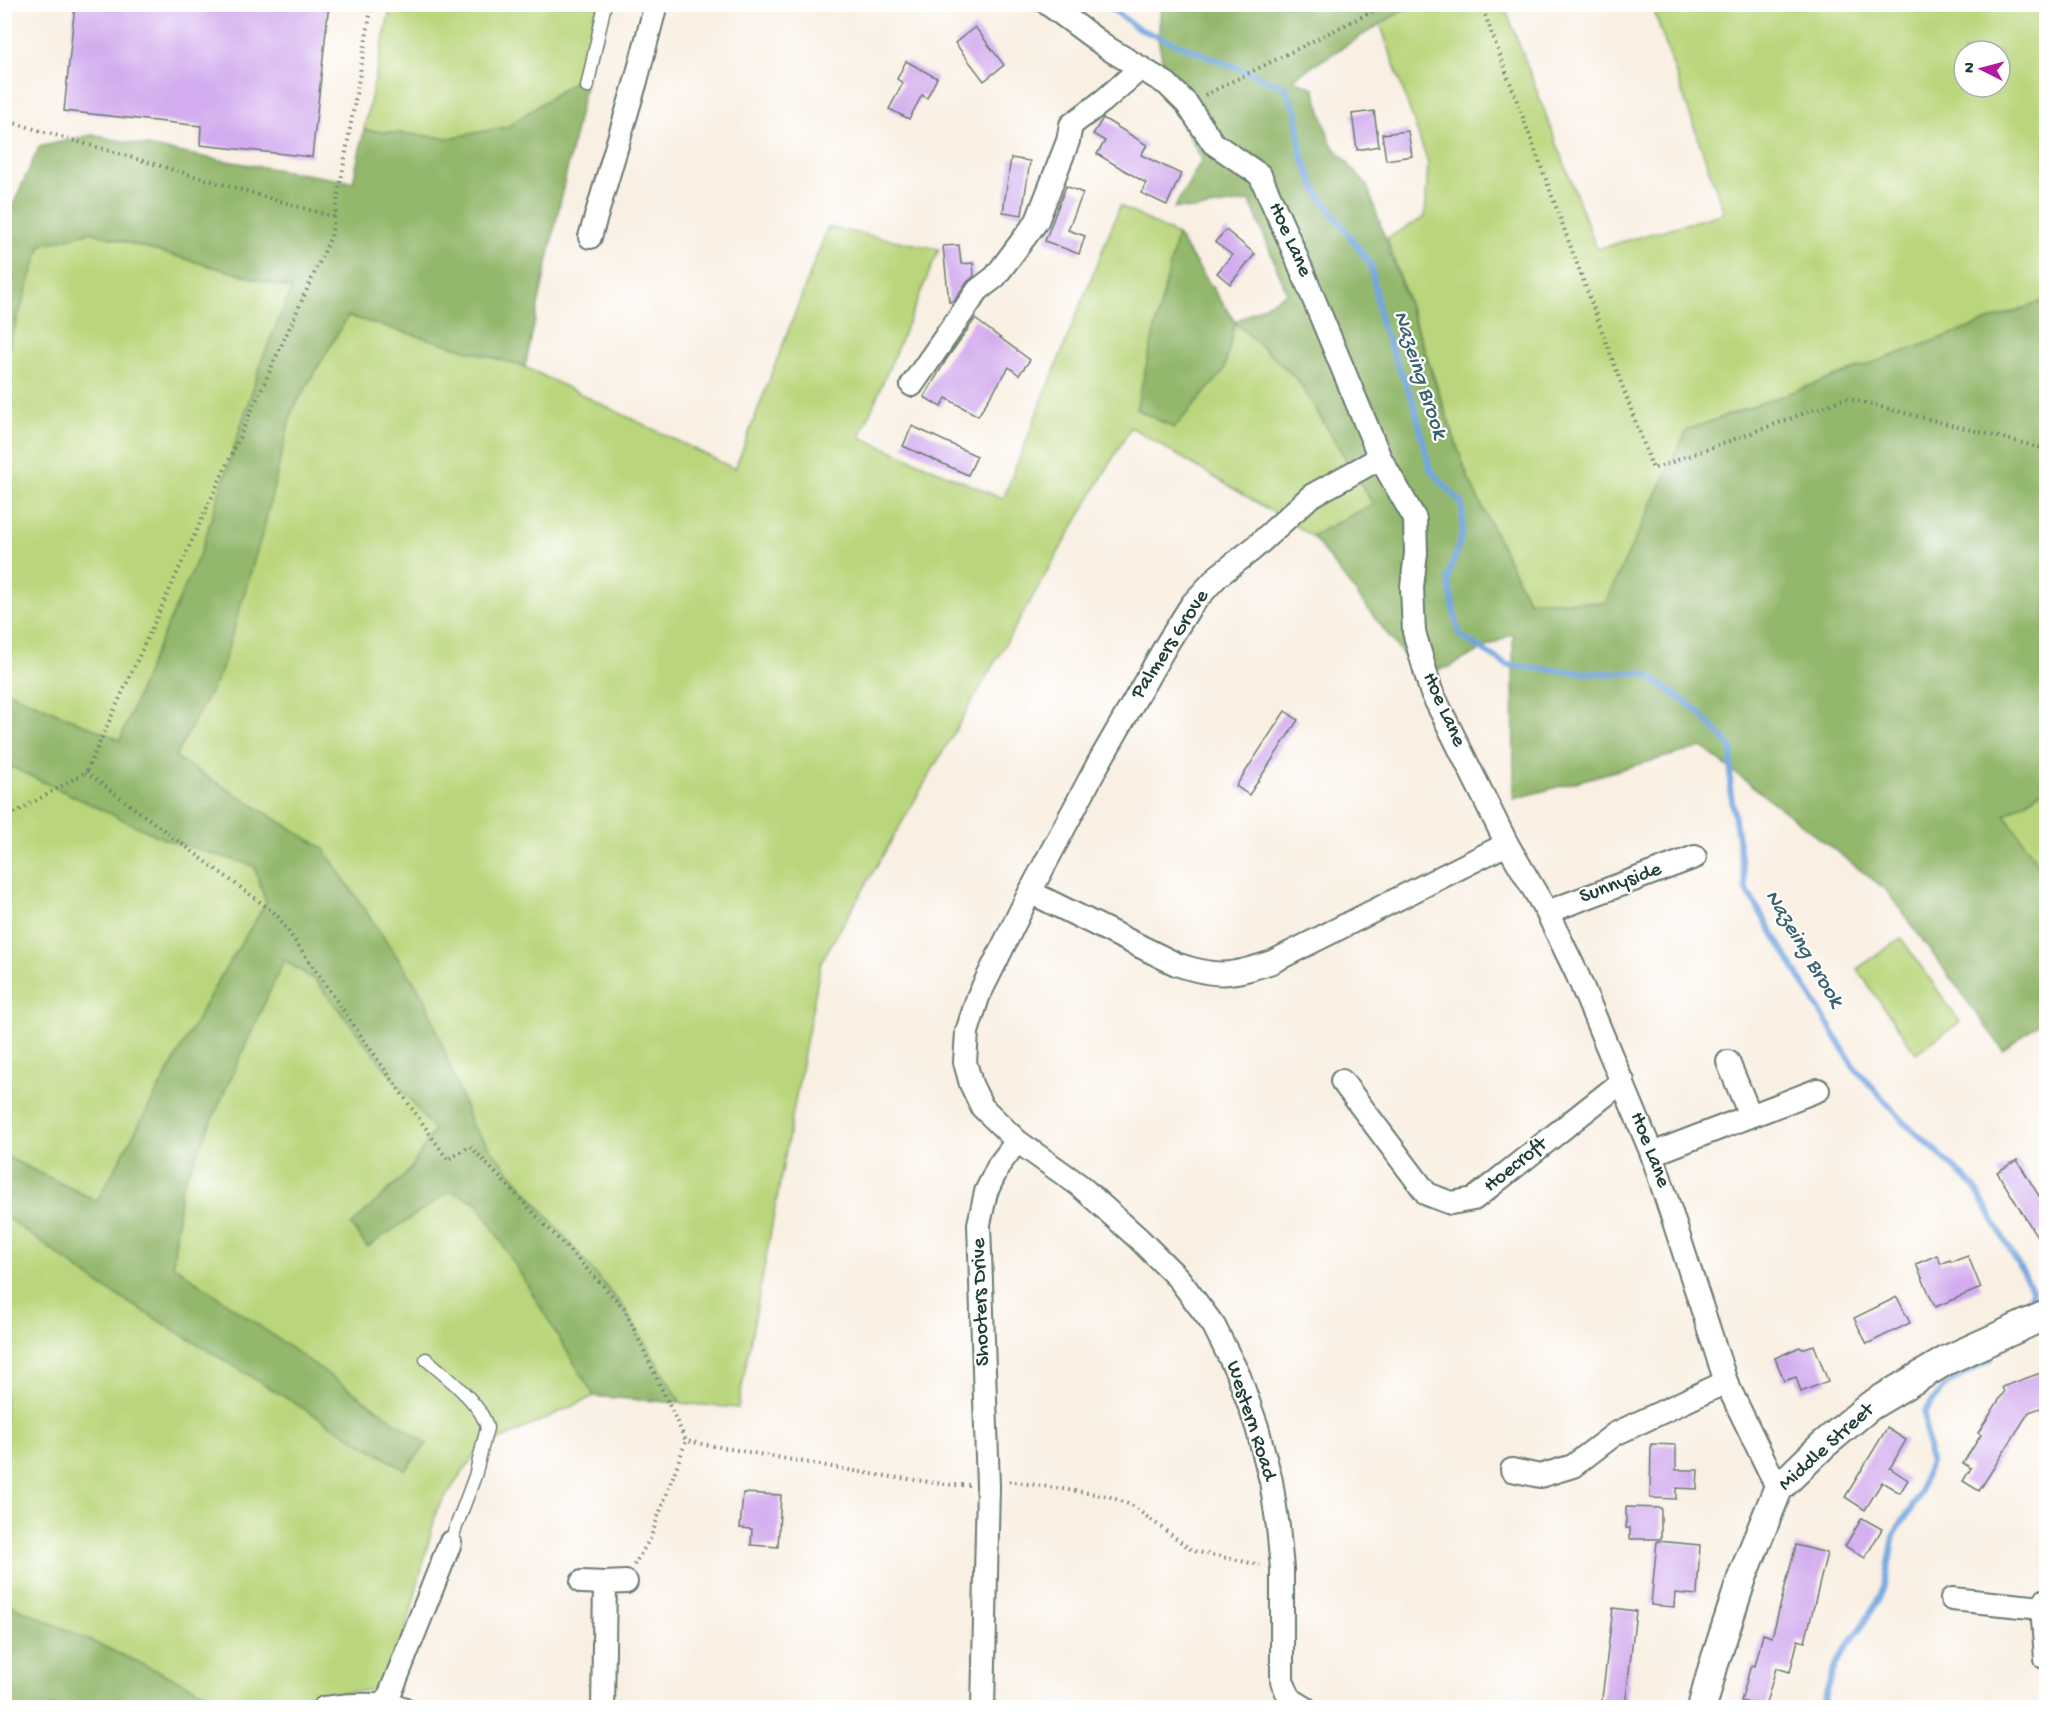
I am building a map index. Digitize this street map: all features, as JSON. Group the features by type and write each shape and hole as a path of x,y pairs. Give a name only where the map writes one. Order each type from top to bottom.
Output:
{"street":[{"path":"590,237 656,4"},
{"name":"Hoe Lane","path":"1048,4 1109,49 1167,84 1187,104 1213,143 1260,175 1380,458 1415,519 1416,553 1412,586 1414,632 1431,691 1507,844 1547,912 1578,974 1652,1154 1726,1382 1778,1489"},
{"path":"912,385 978,290 995,277 1037,221 1068,141 1071,125 1141,68"},
{"name":"Palmers Grove","path":"1017,1141 982,1107 970,1084 965,1062 967,1032 978,997 1009,933 1098,764 1192,604 1218,576 1253,549 1311,496 1380,458"},
{"path":"1030,892 1176,964 1201,972 1223,975 1272,962 1507,844"},
{"name":"Sunnyside","path":"1547,912 1695,857"},
{"path":"1728,1062 1750,1115"},
{"name":"Hoecroft","path":"1342,1081 1427,1194 1451,1203 1474,1199 1623,1081"},
{"path":"1652,1154 1818,1090"},
{"name":"Shooters Drive","path":"982,1707 987,1483 979,1224 986,1192 999,1166 1017,1141"},
{"name":"Western Road","path":"1017,1141 1078,1185 1139,1239 1179,1279 1214,1326 1239,1376 1257,1427 1271,1481 1282,1569 1282,1681 1289,1705"},
{"name":"Middle Street","path":"1702,1707 1743,1575 1778,1489 1823,1445 1870,1406 1947,1360 2046,1315"},
{"path":"1512,1470 1540,1476 1573,1466 1615,1434 1726,1382"},
{"path":"324,1707 352,1704 395,1706 450,1543"},
{"path":"603,1707 604,1582"},
{"path":"1952,1599 2044,1604 2046,1658"}],"lane":[{"path":"587,87 605,4"},
{"path":"426,1359 478,1408 487,1428 475,1476 450,1543"}],"path":[{"path":"4,819 86,772 331,237 372,4"},
{"path":"1187,104 1387,4"},
{"path":"1481,4 1653,469 1846,399 2046,449"},
{"path":"4,120 334,218"},
{"path":"86,772 276,914 448,1160 470,1146 624,1308 686,1441 650,1539 629,1572 604,1582"},
{"path":"686,1441 877,1475 952,1485 1026,1483 1108,1496 1131,1505 1193,1551 1282,1569"}],"green space":[{"path":"391,5 602,5 588,72 507,127 449,138 364,130"},
{"path":"1161,5 1411,5 1292,79 1314,88 1330,142 1367,186 1468,478 1528,600 1605,603 1687,430 2046,300 2046,788 2005,815 2046,876 2046,1018 2003,1050 1886,890 1702,747 1514,799 1513,633 1449,667 1418,674 1312,536 1373,504 1298,380 1235,323 1224,371 1174,428 1136,409 1177,235 1235,322 1287,293 1250,201 1196,209 1174,208 1202,160 1171,103 1158,39"},
{"path":"1411,5 1504,5 1597,249 1724,213 1652,5 2046,5 2046,300 1687,430 1605,603 1528,600 1468,478 1387,238 1425,217 1428,163 1380,23"},
{"path":"588,72 525,367 348,316 292,411 265,524 221,672 175,757 323,848 425,998 472,1126 624,1308 681,1403 594,1396 477,1202 451,1191 367,1247 351,1225 410,1170 434,1130 316,981 284,960 181,1189 173,1265 427,1444 405,1470 100,1285 5,1216 5,1156 97,1201 218,981 266,903 254,866 164,839 5,764 4,690 120,740 149,666 201,551 263,357 292,289 90,232 41,245 5,358 5,223 39,147 92,135 203,157 353,182 364,130 449,138 507,127"},
{"path":"1120,206 1177,235 1235,322 1298,380 1373,504 1312,536 1131,427 821,962 738,1408 594,1396 478,1450 437,1509 399,1658 373,1690 309,1696 237,1707 5,1604 4,358 41,245 91,232 292,289 348,315 525,367 735,469 828,227 939,249 860,437 1003,499"},
{"path":"2046,788 2046,876 2005,815"},
{"path":"1901,938 1960,1022 1916,1053 1857,969"},
{"path":"5,1604 9,1604 237,1707 5,1707"}],"building":[{"path":"75,4 329,4 312,157 200,145 201,126 64,111"},
{"path":"975,27 1004,65 984,81 955,43"},
{"path":"906,61 937,78 927,98 922,95 909,119 889,109 903,83 897,79"},
{"path":"1374,111 1379,146 1357,150 1352,114"},
{"path":"1103,118 1147,145 1141,155 1181,174 1167,205 1141,193 1146,183 1097,154 1105,141 1093,134"},
{"path":"1408,131 1412,156 1386,160 1382,134"},
{"path":"1011,158 1030,161 1022,215 1003,212"},
{"path":"1066,186 1083,193 1068,230 1085,236 1079,254 1045,241"},
{"path":"1226,230 1255,254 1230,284 1217,273 1232,255 1215,242"},
{"path":"959,245 961,264 973,263 974,276 966,283 954,301 949,302 943,246"},
{"path":"975,319 1030,360 1019,375 1009,367 978,416 946,398 941,407 924,397 946,360"},
{"path":"912,426 977,456 968,475 903,446"},
{"path":"1285,711 1298,720 1249,795 1236,786"},
{"path":"2017,1160 2039,1196 2046,1191 2046,1229 2036,1235 1997,1172"},
{"path":"1937,1255 1941,1264 1968,1256 1981,1288 1935,1307 1916,1264"},
{"path":"1897,1297 1910,1323 1867,1344 1854,1318"},
{"path":"1814,1345 1828,1381 1801,1392 1796,1377 1784,1381 1775,1358 1800,1347 1802,1349"},
{"path":"2046,1371 2046,1406 2029,1412 1979,1491 1963,1481 1971,1468 1963,1463 1981,1435 1978,1433 2004,1392 2002,1387"},
{"path":"1887,1428 1906,1440 1890,1468 1908,1480 1900,1493 1882,1482 1865,1510 1845,1497"},
{"path":"1651,1444 1676,1445 1676,1470 1698,1470 1697,1489 1676,1488 1676,1499 1650,1498"},
{"path":"743,1493 781,1495 778,1547 751,1545 752,1529 740,1528"},
{"path":"1626,1507 1661,1508 1661,1539 1630,1539 1630,1528 1626,1528"},
{"path":"1862,1518 1882,1529 1865,1558 1845,1546"},
{"path":"1657,1541 1700,1545 1697,1595 1675,1593 1674,1607 1651,1605"},
{"path":"1796,1545 1827,1553 1805,1642 1798,1640 1790,1672 1776,1668 1765,1707 1741,1701 1751,1665 1755,1666 1763,1634 1772,1637"},
{"path":"1613,1608 1636,1611 1625,1707 1601,1707"}],"waterway":[{"name":"Nazeing Brook","path":"1106,4 1137,28 1285,87 1297,113 1301,153 1316,190 1371,265 1381,324 1414,404 1430,469 1462,504 1463,531 1448,579 1459,635 1507,665 1585,673 1644,673 1697,710 1732,748 1730,788 1746,889 1854,1067 1904,1122 1974,1186 2032,1289 2031,1304"},
{"name":"Nazeing Brook","path":"1821,1708 1836,1664 1877,1603 1885,1585 1894,1535 1918,1498 1930,1462 1924,1412 1945,1386 1990,1359"}]}
